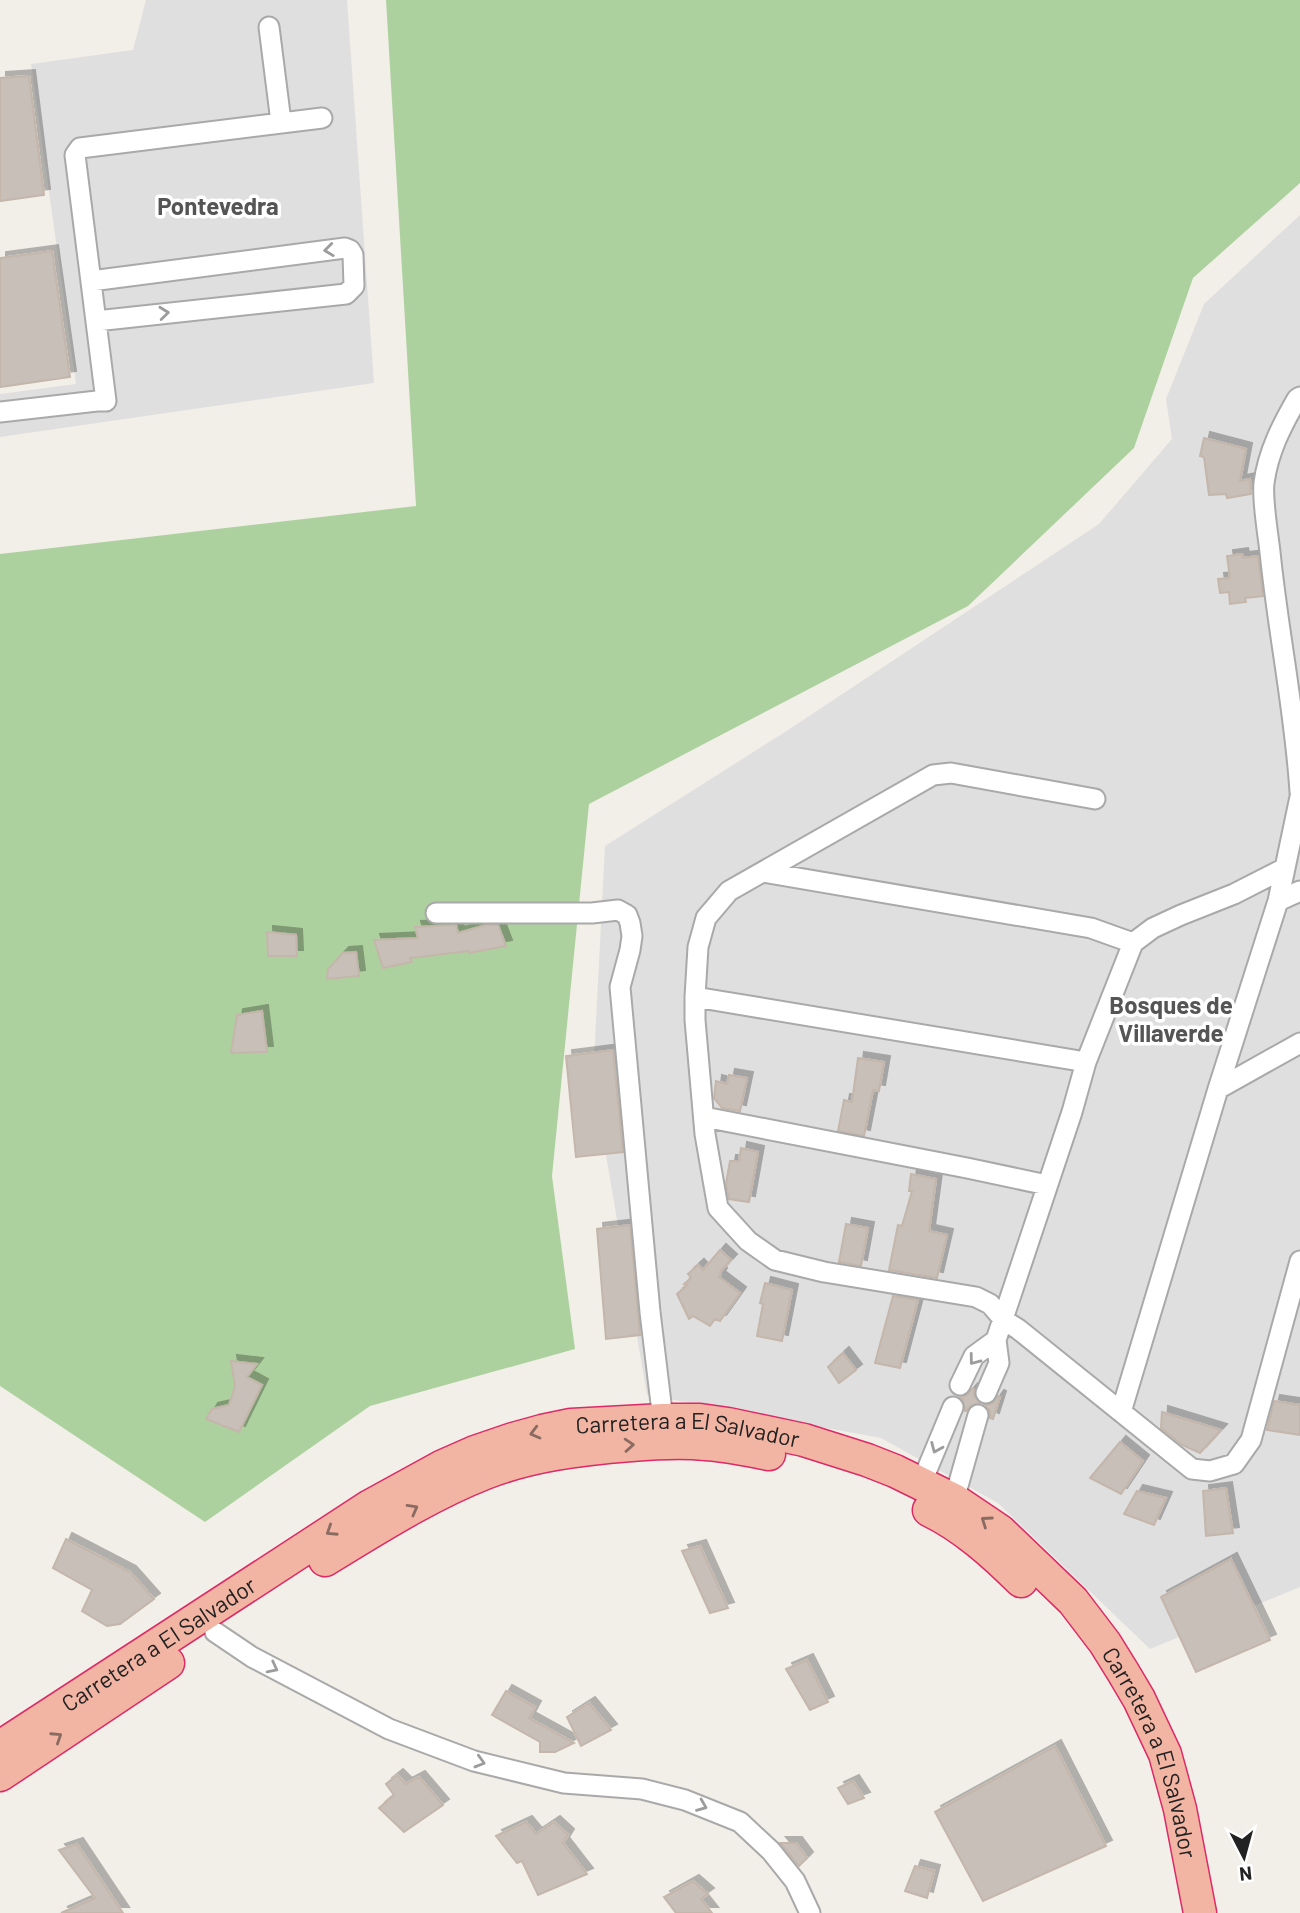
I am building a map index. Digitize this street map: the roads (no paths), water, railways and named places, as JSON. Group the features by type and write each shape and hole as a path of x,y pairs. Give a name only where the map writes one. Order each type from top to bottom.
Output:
{"highway":[{"name":"Carretera a El Salvador","path":"4,1738 370,1506 475,1452 571,1425 663,1420 699,1420 728,1424 804,1440 886,1467 954,1500 1000,1531 1073,1601 1123,1672 1165,1754 1180,1809 1200,1913"},
{"name":"Carretera a El Salvador","path":"0,1775 341,1550 422,1504 486,1473 536,1457 593,1448 704,1443 810,1463 866,1482 936,1514 975,1539 1001,1560 1063,1618 1092,1656 1112,1689 1133,1726 1149,1765 1170,1835 1182,1913"}],"street":[{"path":"269,27 281,122"},
{"path":"0,412 106,401 75,155 80,148 322,118"},
{"path":"90,281 345,248 353,255 354,286 346,294 96,321"},
{"path":"1300,397 1282,425 1271,451 1264,485 1272,576 1298,757 1300,792"},
{"path":"1095,799 951,774 933,775 729,891 706,918 698,947 695,997 704,1117 718,1208 748,1241 775,1260 824,1272 976,1297 990,1304 1003,1320 1018,1329 1192,1469 1210,1471 1234,1464 1251,1440 1300,1261"},
{"path":"1121,1412 1218,1089 1278,901 1300,797"},
{"path":"986,1393 999,1363 996,1340 1086,1062 1133,943 1153,928 1234,894 1285,867"},
{"path":"763,872 1091,928 1133,943"},
{"path":"1278,901 1300,891"},
{"path":"436,914 593,913 618,910 627,915 632,936 620,987 650,1312 663,1420"},
{"path":"695,997 1086,1062"},
{"path":"1218,1089 1300,1043"},
{"path":"704,1117 1047,1185"},
{"path":"960,1385 974,1356 996,1340"},
{"path":"921,1484 953,1407"},
{"path":"954,1500 978,1415"},
{"path":"215,1632 252,1657 389,1729 425,1744 474,1761 564,1783 642,1789 664,1794 740,1822 771,1851 795,1881 810,1913"}],"district":[{"name":"Pontevedra","path":"218,205"},
{"name":"Bosques de Villaverde","path":"1171,1018"}]}
